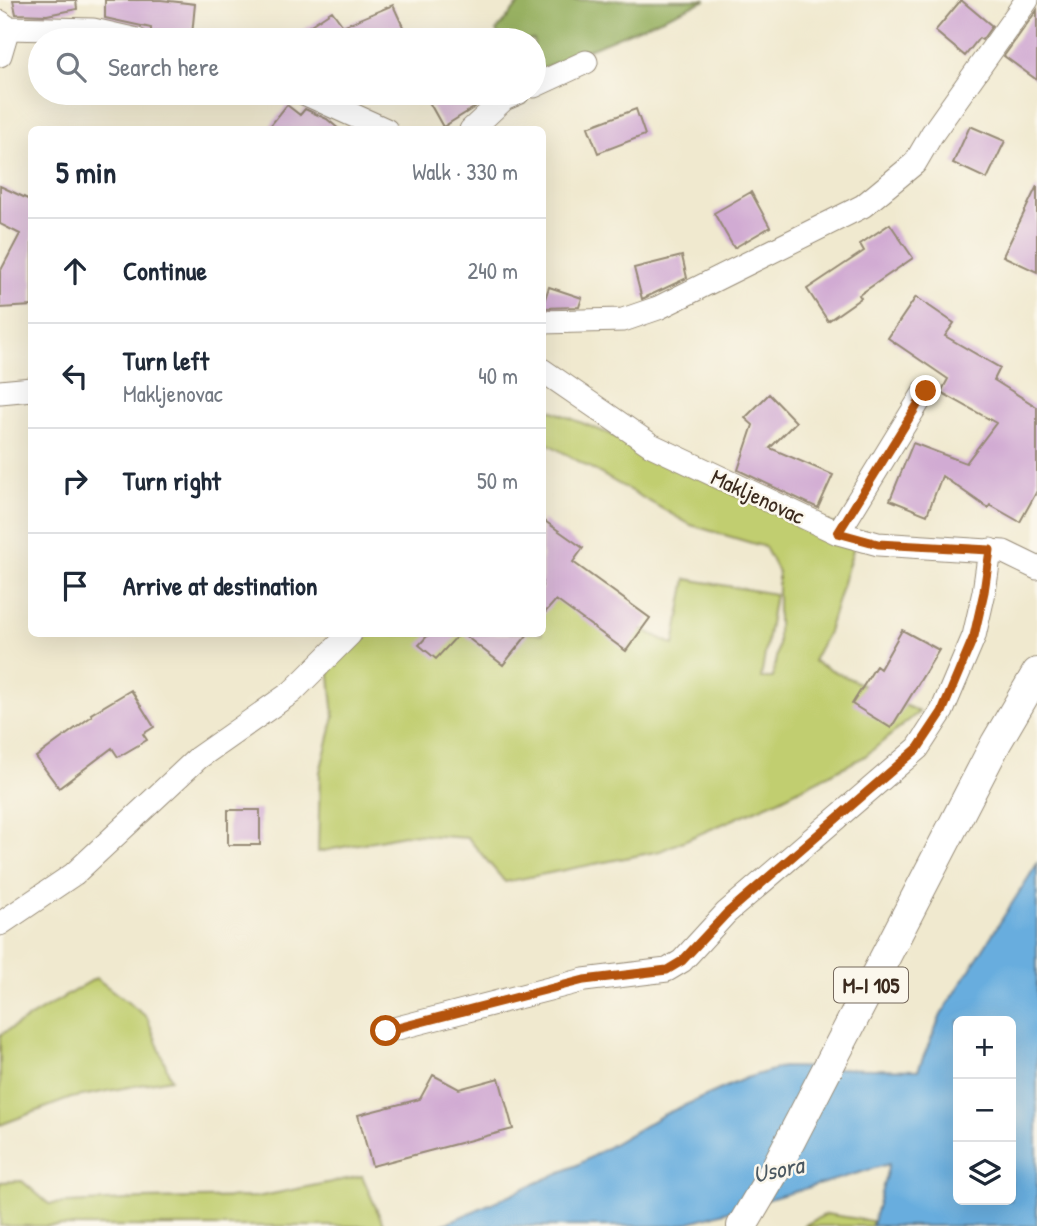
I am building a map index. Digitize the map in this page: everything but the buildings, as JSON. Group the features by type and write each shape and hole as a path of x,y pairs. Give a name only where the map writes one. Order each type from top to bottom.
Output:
{"main road":[{"name":"M-I 105","path":"742,1226 775,1170 996,743 1037,673"}],"street":[{"path":"546,323 623,320 658,308 863,206 915,163 932,134 1027,0"},
{"path":"0,55 4,25 57,28"},
{"path":"546,80 586,61"},
{"path":"331,105 377,126"},
{"path":"475,126 498,105"},
{"name":"Makljenovac","path":"546,373 651,445 838,533 878,544 997,550 1037,568"},
{"path":"0,392 28,389"},
{"path":"838,533 926,391"},
{"path":"386,1031 584,980 667,970 682,961 726,914 918,748 942,712 974,636 997,550 1037,548"},
{"path":"0,924 74,874 198,758 292,692 347,637"}],"green space":[{"path":"522,0 706,0 546,67 546,28 499,28"},
{"path":"546,408 619,438 763,506 852,529 853,550 828,632 813,661 919,712 864,757 776,801 660,851 505,882 468,838 409,834 318,852 320,772 334,717 328,656 350,637 498,637 505,640 508,637 546,637 547,582 674,645 686,579 775,594 761,678 773,678 778,645 778,572 765,547 691,525 546,443"},
{"path":"96,978 147,1017 171,1079 71,1098 0,1125 0,1035"},
{"path":"362,1176 384,1226 0,1226 0,1182 22,1181 49,1204 257,1197"},
{"path":"826,1214 872,1221 872,1226 803,1226"}],"water":[{"name":"Usora","path":"1037,864 1037,1226 872,1226 889,1164 677,1226 440,1226 577,1165 663,1115 746,1078 783,1067 918,1070 941,1015"}],"route":[{"path":"386,1031 584,980 667,970 682,961 726,914 918,748 942,712 974,636 990,550 878,544 838,533 926,391"}]}
